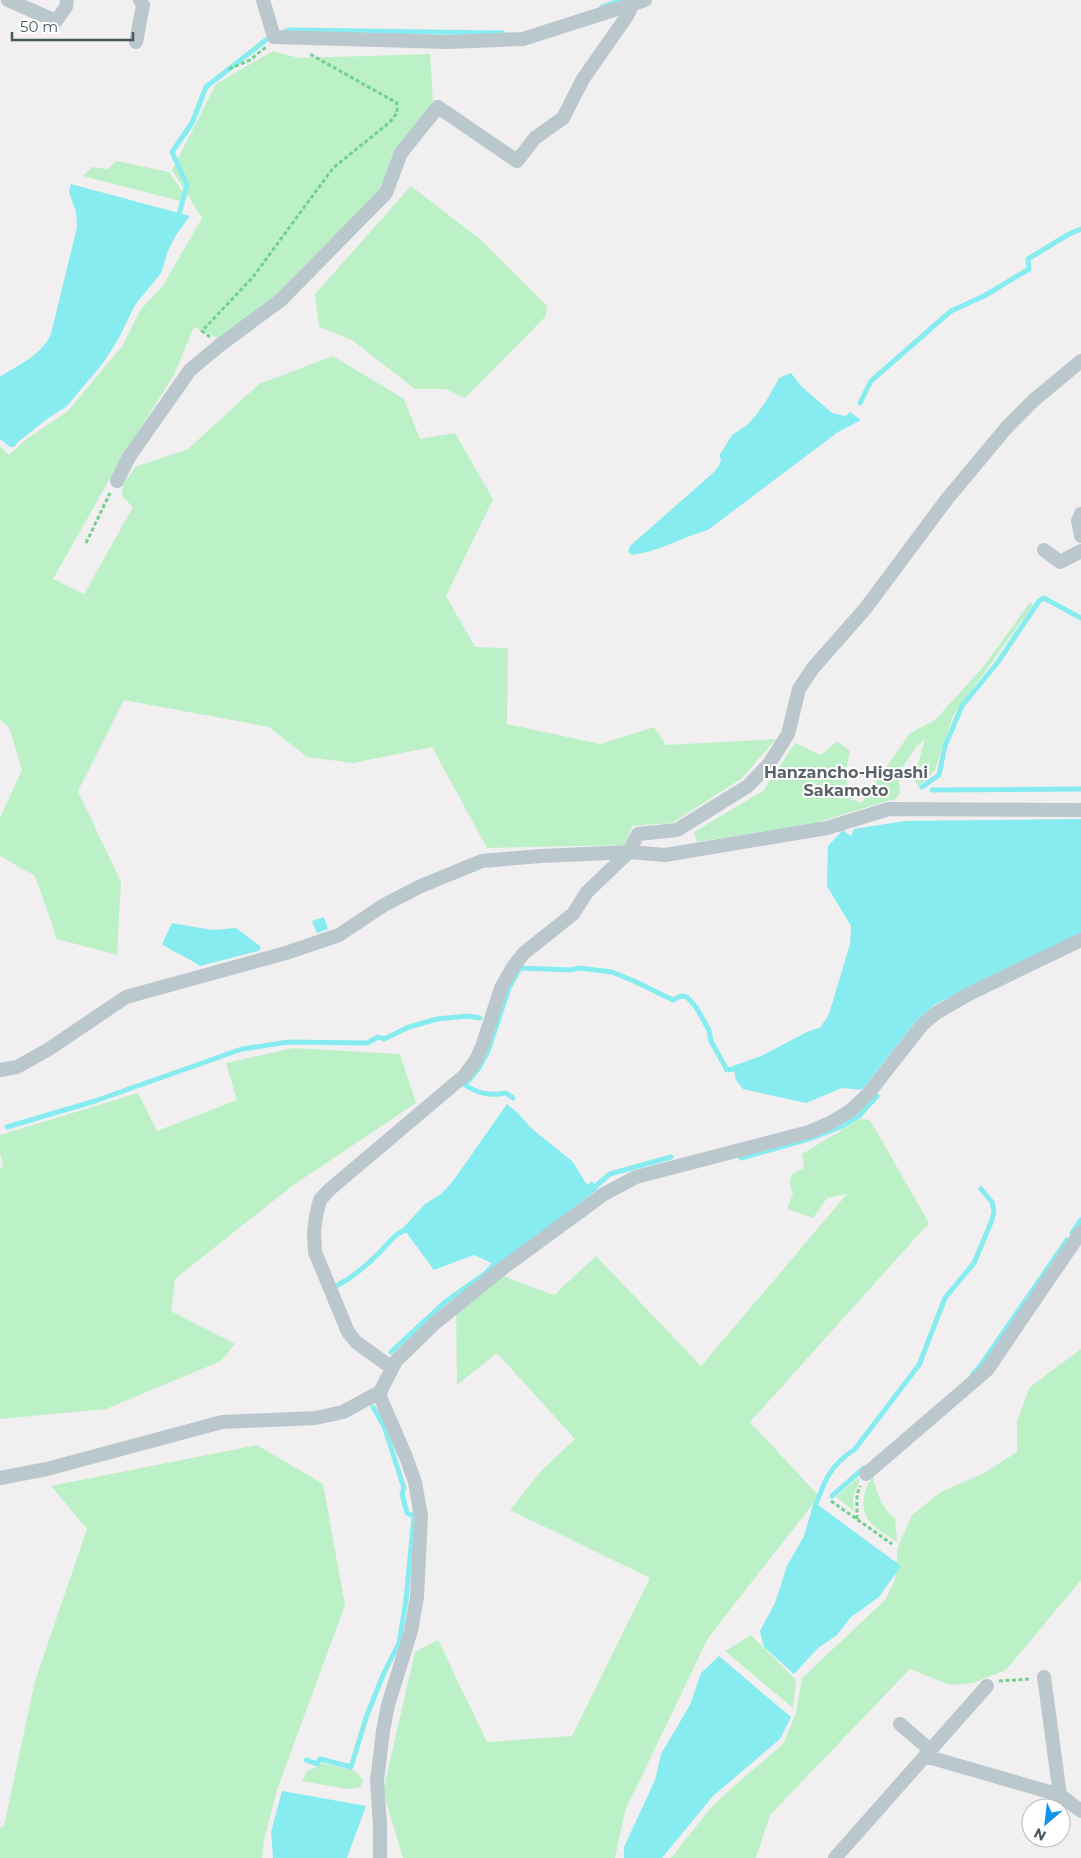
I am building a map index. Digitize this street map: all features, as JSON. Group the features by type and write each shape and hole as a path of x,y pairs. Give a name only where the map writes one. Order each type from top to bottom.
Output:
{"street":[{"path":"8,0 56,21 66,7 68,0"},
{"path":"136,42 143,6 140,0"},
{"path":"263,0 274,37 448,42 523,39 638,2"},
{"path":"117,481 129,458 190,370 220,344 281,300 386,193 401,153 438,107 517,161 535,138 563,118 583,80 638,2"},
{"path":"392,1368 356,1342 348,1332 316,1252 314,1232 320,1200 329,1190 465,1075 476,1060 501,988 513,967 524,954 573,914 587,892 629,852 638,834 677,830 748,786 769,764 788,734 799,689 814,668 865,609 947,499 1007,427 1034,400 1081,361"},
{"path":"1081,514 1078,521 1081,536"},
{"path":"1044,550 1060,562 1081,551"},
{"path":"0,1070 17,1067 49,1049 126,997 286,953 338,935 384,905 421,886 482,861 629,852 664,855 827,828 890,809 1081,810"},
{"path":"380,1858 377,1781 388,1705 411,1631 417,1597 421,1516 415,1482 381,1399 380,1392 396,1361 435,1323 504,1268 604,1194 636,1177 809,1132 830,1123 850,1111 868,1094 922,1025 936,1013 969,994 1081,940"},
{"path":"866,1474 987,1370 1081,1232"},
{"path":"0,1478 47,1470 222,1422 316,1418 343,1412 380,1392"},
{"path":"1044,1677 1060,1795"},
{"path":"835,1858 987,1686"},
{"path":"900,1724 927,1753 1060,1795 1081,1811"}],"path":[{"path":"229,69 250,60 268,45 274,44 274,37"},
{"path":"220,344 202,331 253,277 333,168 390,122 397,114 397,103 300,49"},
{"path":"86,543 117,481"},
{"path":"857,1519 857,1495 866,1474"},
{"path":"831,1501 892,1544"},
{"path":"987,1686 993,1682 1044,1677"}],"green space":[{"path":"273,51 299,58 430,54 433,102 396,151 379,191 290,285 218,338 194,327 174,375 124,454 53,579 84,594 133,507 122,496 123,485 135,467 188,449 259,384 333,356 404,399 420,439 455,433 493,499 446,596 475,647 508,648 507,724 600,744 654,727 666,745 776,739 741,779 672,823 632,826 625,845 487,848 432,747 353,763 307,757 269,727 124,700 78,791 121,882 117,955 57,939 35,876 0,856 0,818 22,770 9,727 0,720 0,446 9,455 28,438 68,411 123,345 141,309 162,287 202,218 172,170 216,84"},
{"path":"116,161 169,172 183,192 180,201 83,176 92,167 108,169"},
{"path":"411,186 481,240 547,306 546,316 465,398 445,389 415,389 352,340 319,327 315,294"},
{"path":"1030,602 1033,605 953,716 935,770 918,787 914,779 925,739 916,747 898,774 900,792 895,800 812,824 697,842 694,832 763,791 795,743 821,755 837,741 850,751 845,775 851,799 861,803 910,733 935,720 984,666"},
{"path":"293,1048 400,1054 416,1103 292,1186 175,1279 171,1311 235,1344 221,1361 106,1409 0,1419 0,1168 3,1167 0,1153 0,1135 138,1093 157,1131 237,1100 226,1063"},
{"path":"860,1119 870,1120 929,1223 750,1422 819,1496 708,1638 625,1811 615,1858 403,1858 383,1791 415,1652 438,1640 487,1742 572,1736 650,1578 510,1510 541,1471 575,1439 497,1353 457,1385 456,1305 493,1272 554,1295 596,1256 701,1366 847,1194 827,1198 813,1218 787,1209 793,1193 789,1183 792,1174 804,1168 802,1154"},
{"path":"1081,1349 1081,1580 1006,1670 973,1683 950,1685 910,1669 770,1815 756,1858 671,1858 709,1810 783,1744 796,1713 802,1678 885,1600 895,1580 898,1547 912,1515 941,1492 984,1473 1017,1452 1017,1421 1030,1387"},
{"path":"257,1445 323,1484 345,1605 277,1790 264,1840 262,1858 0,1858 0,1828 4,1826 35,1681 87,1529 51,1486"},
{"path":"873,1477 881,1500 895,1519 897,1542 875,1527 865,1513 864,1494"},
{"path":"858,1478 860,1479 853,1497 854,1511 836,1497"},
{"path":"751,1635 796,1680 793,1708 725,1651"},
{"path":"320,1763 353,1770 363,1779 361,1787 347,1789 302,1781 307,1771 318,1766"}],"water":[{"path":"71,184 190,216 176,235 168,251 161,273 135,305 119,338 103,363 67,406 47,419 14,447 10,447 0,439 0,377 35,354 47,342 51,334 77,227 76,212 69,192"},
{"path":"791,373 802,387 832,413 846,416 850,412 861,420 838,432 708,530 652,551 632,555 628,552 630,546 714,472 720,464 721,459 719,456 732,435 747,425 757,414 779,378"},
{"path":"1081,819 1081,933 934,1005 916,1021 862,1090 842,1088 806,1103 743,1089 736,1080 733,1066 761,1056 809,1031 820,1028 829,1014 850,944 851,926 827,886 828,846 843,830 851,836 854,829 905,821"},
{"path":"324,917 328,929 317,933 312,921"},
{"path":"172,923 212,930 236,928 260,946 261,949 200,966 162,944"},
{"path":"507,1104 531,1128 573,1162 587,1185 592,1181 598,1189 498,1266 474,1255 434,1270 403,1228 425,1204 441,1194 453,1181"},
{"path":"814,1502 901,1566 879,1597 851,1617 837,1635 818,1648 794,1674 764,1647 760,1631 775,1603 787,1566 804,1536"},
{"path":"719,1656 791,1717 780,1739 713,1796 662,1858 624,1858 624,1847 655,1780 661,1754 690,1705 701,1673"},
{"path":"282,1791 366,1806 347,1858 273,1858 271,1832"}],"waterway":[{"path":"602,7 622,0"},
{"path":"286,31 503,33"},
{"path":"178,218 187,185 172,152 192,123 206,87 266,40"},
{"path":"860,403 871,381 951,311 984,296 1029,269 1028,259 1069,234 1081,229"},
{"path":"922,787 939,775 945,746 962,706 998,662 1039,601 1044,598 1081,618"},
{"path":"932,790 1081,789"},
{"path":"513,1098 506,1093 490,1094 480,1092 465,1085 479,1068 488,1051 509,988 520,968 570,970 579,968 612,972 673,1000 681,996 687,997 696,1007 709,1030 711,1041 727,1070 738,1068"},
{"path":"7,1127 95,1101 242,1049 288,1042 367,1043 378,1037 384,1039 409,1027 437,1019 468,1016 480,1018"},
{"path":"741,1158 809,1139 843,1126 859,1116 877,1096 875,1095"},
{"path":"592,1189 610,1174 671,1157"},
{"path":"814,1510 833,1468 855,1449 919,1365 945,1298 974,1263 994,1211 992,1202 981,1189"},
{"path":"1072,1233 1081,1220"},
{"path":"338,1285 364,1267 396,1236 411,1228"},
{"path":"973,1374 1067,1240"},
{"path":"391,1352 445,1302 486,1273 498,1260"},
{"path":"306,1760 317,1764 320,1759 351,1767 367,1715 383,1675 399,1643 406,1600 414,1516 407,1513 402,1494 404,1488 384,1426 373,1407"},
{"path":"832,1496 864,1468"}],"district":[{"name":"Hanzancho-Higashi Sakamoto","path":"846,781"}]}
